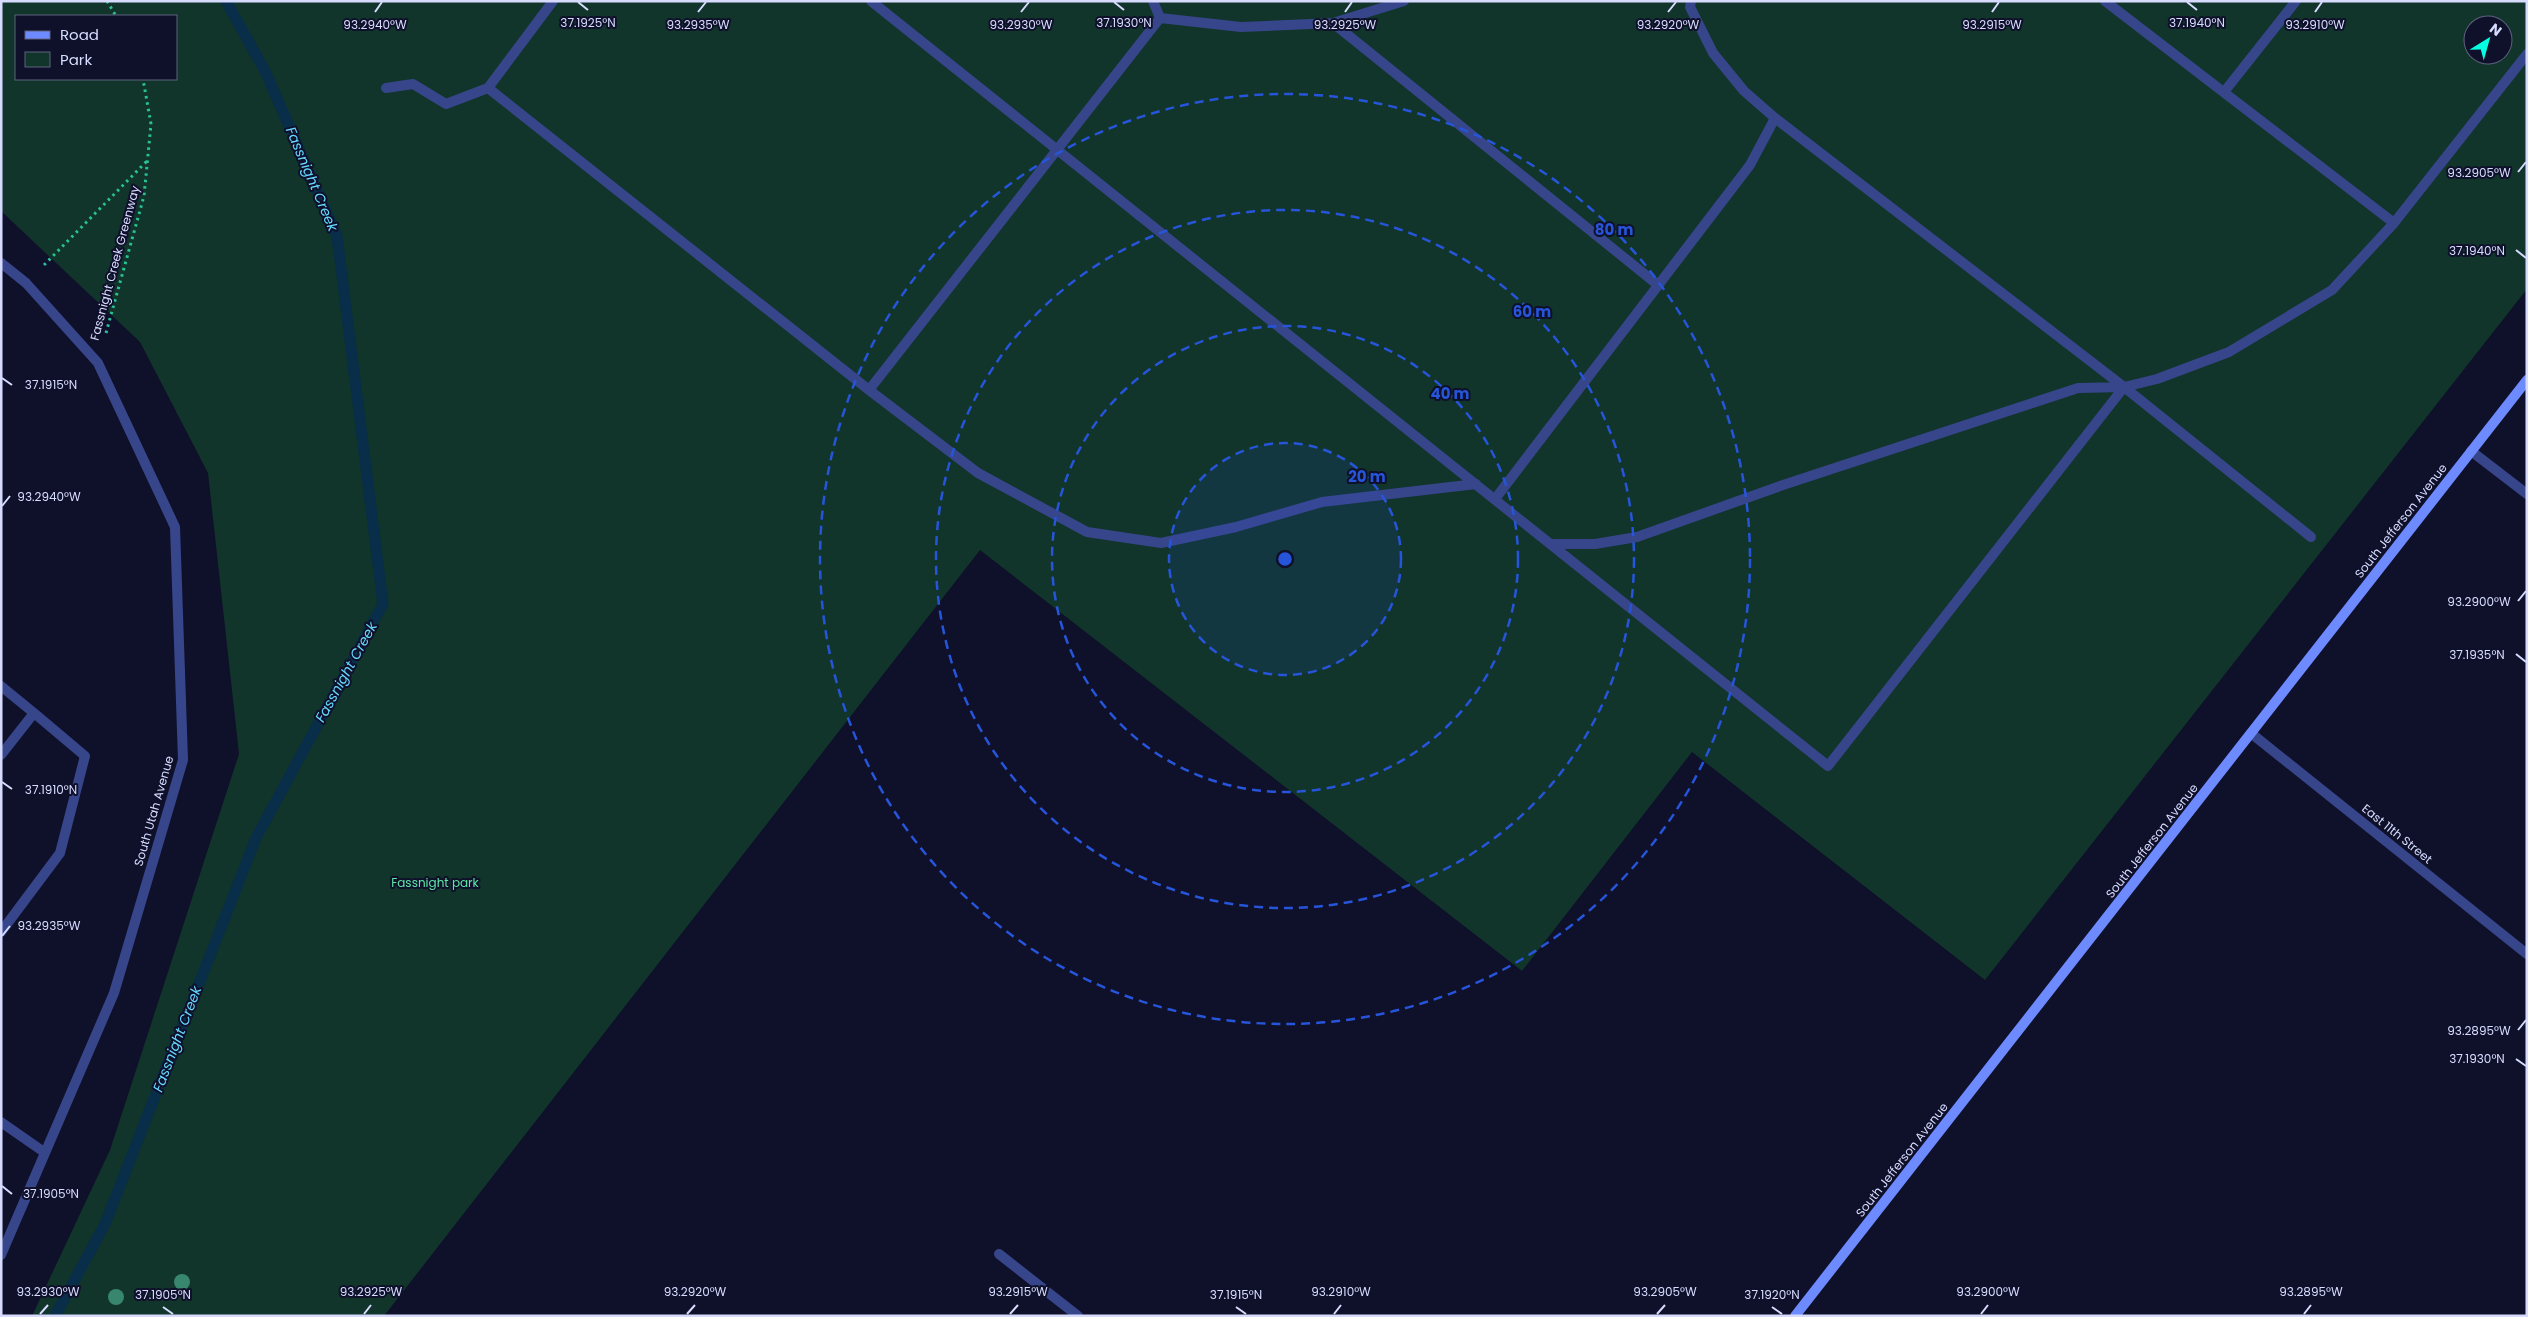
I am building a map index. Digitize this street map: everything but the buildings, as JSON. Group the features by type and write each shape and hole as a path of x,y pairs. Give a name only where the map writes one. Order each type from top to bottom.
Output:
{"main road":[{"name":"South Jefferson Avenue","path":"1795,1316 2527,380"}],"street":[{"path":"386,88 413,84 446,104 488,88 553,1"},
{"path":"871,1 1828,766 2124,387"},
{"path":"1153,1 1160,18"},
{"path":"1160,18 1241,27 1334,23 1404,1"},
{"path":"2105,1 2394,223"},
{"path":"2224,92 2296,1"},
{"path":"1688,3 1713,53 1744,91 1775,118 2124,387 2311,537"},
{"path":"869,390 1160,18"},
{"path":"1334,23 1658,285"},
{"path":"1551,544 1595,544 1637,537 1783,485 2078,388 2124,387 2157,379 2230,352 2332,290 2394,223 2527,54"},
{"path":"488,88 869,390 978,473 1087,532 1160,543 1236,528 1322,502 1476,484"},
{"path":"1495,499 1750,165 1775,118"},
{"name":"South Utah Avenue","path":"1,263 26,284 98,363 175,527 183,760 114,993 1,1254"},
{"path":"2471,450 2527,494"},
{"path":"1,686 84,756 60,853 1,932"},
{"path":"1,755 34,713"},
{"name":"East 11th Street","path":"2252,734 2527,954"},
{"path":"1,1122 44,1152"},
{"path":"999,1254 1078,1316"}],"path":[{"path":"107,1 115,15"},
{"name":"Fassnight Creek Greenway","path":"98,363 144,196 151,124 143,80"},
{"path":"26,284 149,158"}],"green space":[{"name":"Fassnight park","path":"1,1 2527,1 2527,289 1985,980 1692,752 1522,971 980,550 384,1316 32,1316 110,1150 239,754 208,473 140,342 1,211"}],"waterway":[{"name":"Fassnight Creek","path":"55,1316 105,1224 256,838 383,604 337,236 265,71 226,1"}]}
